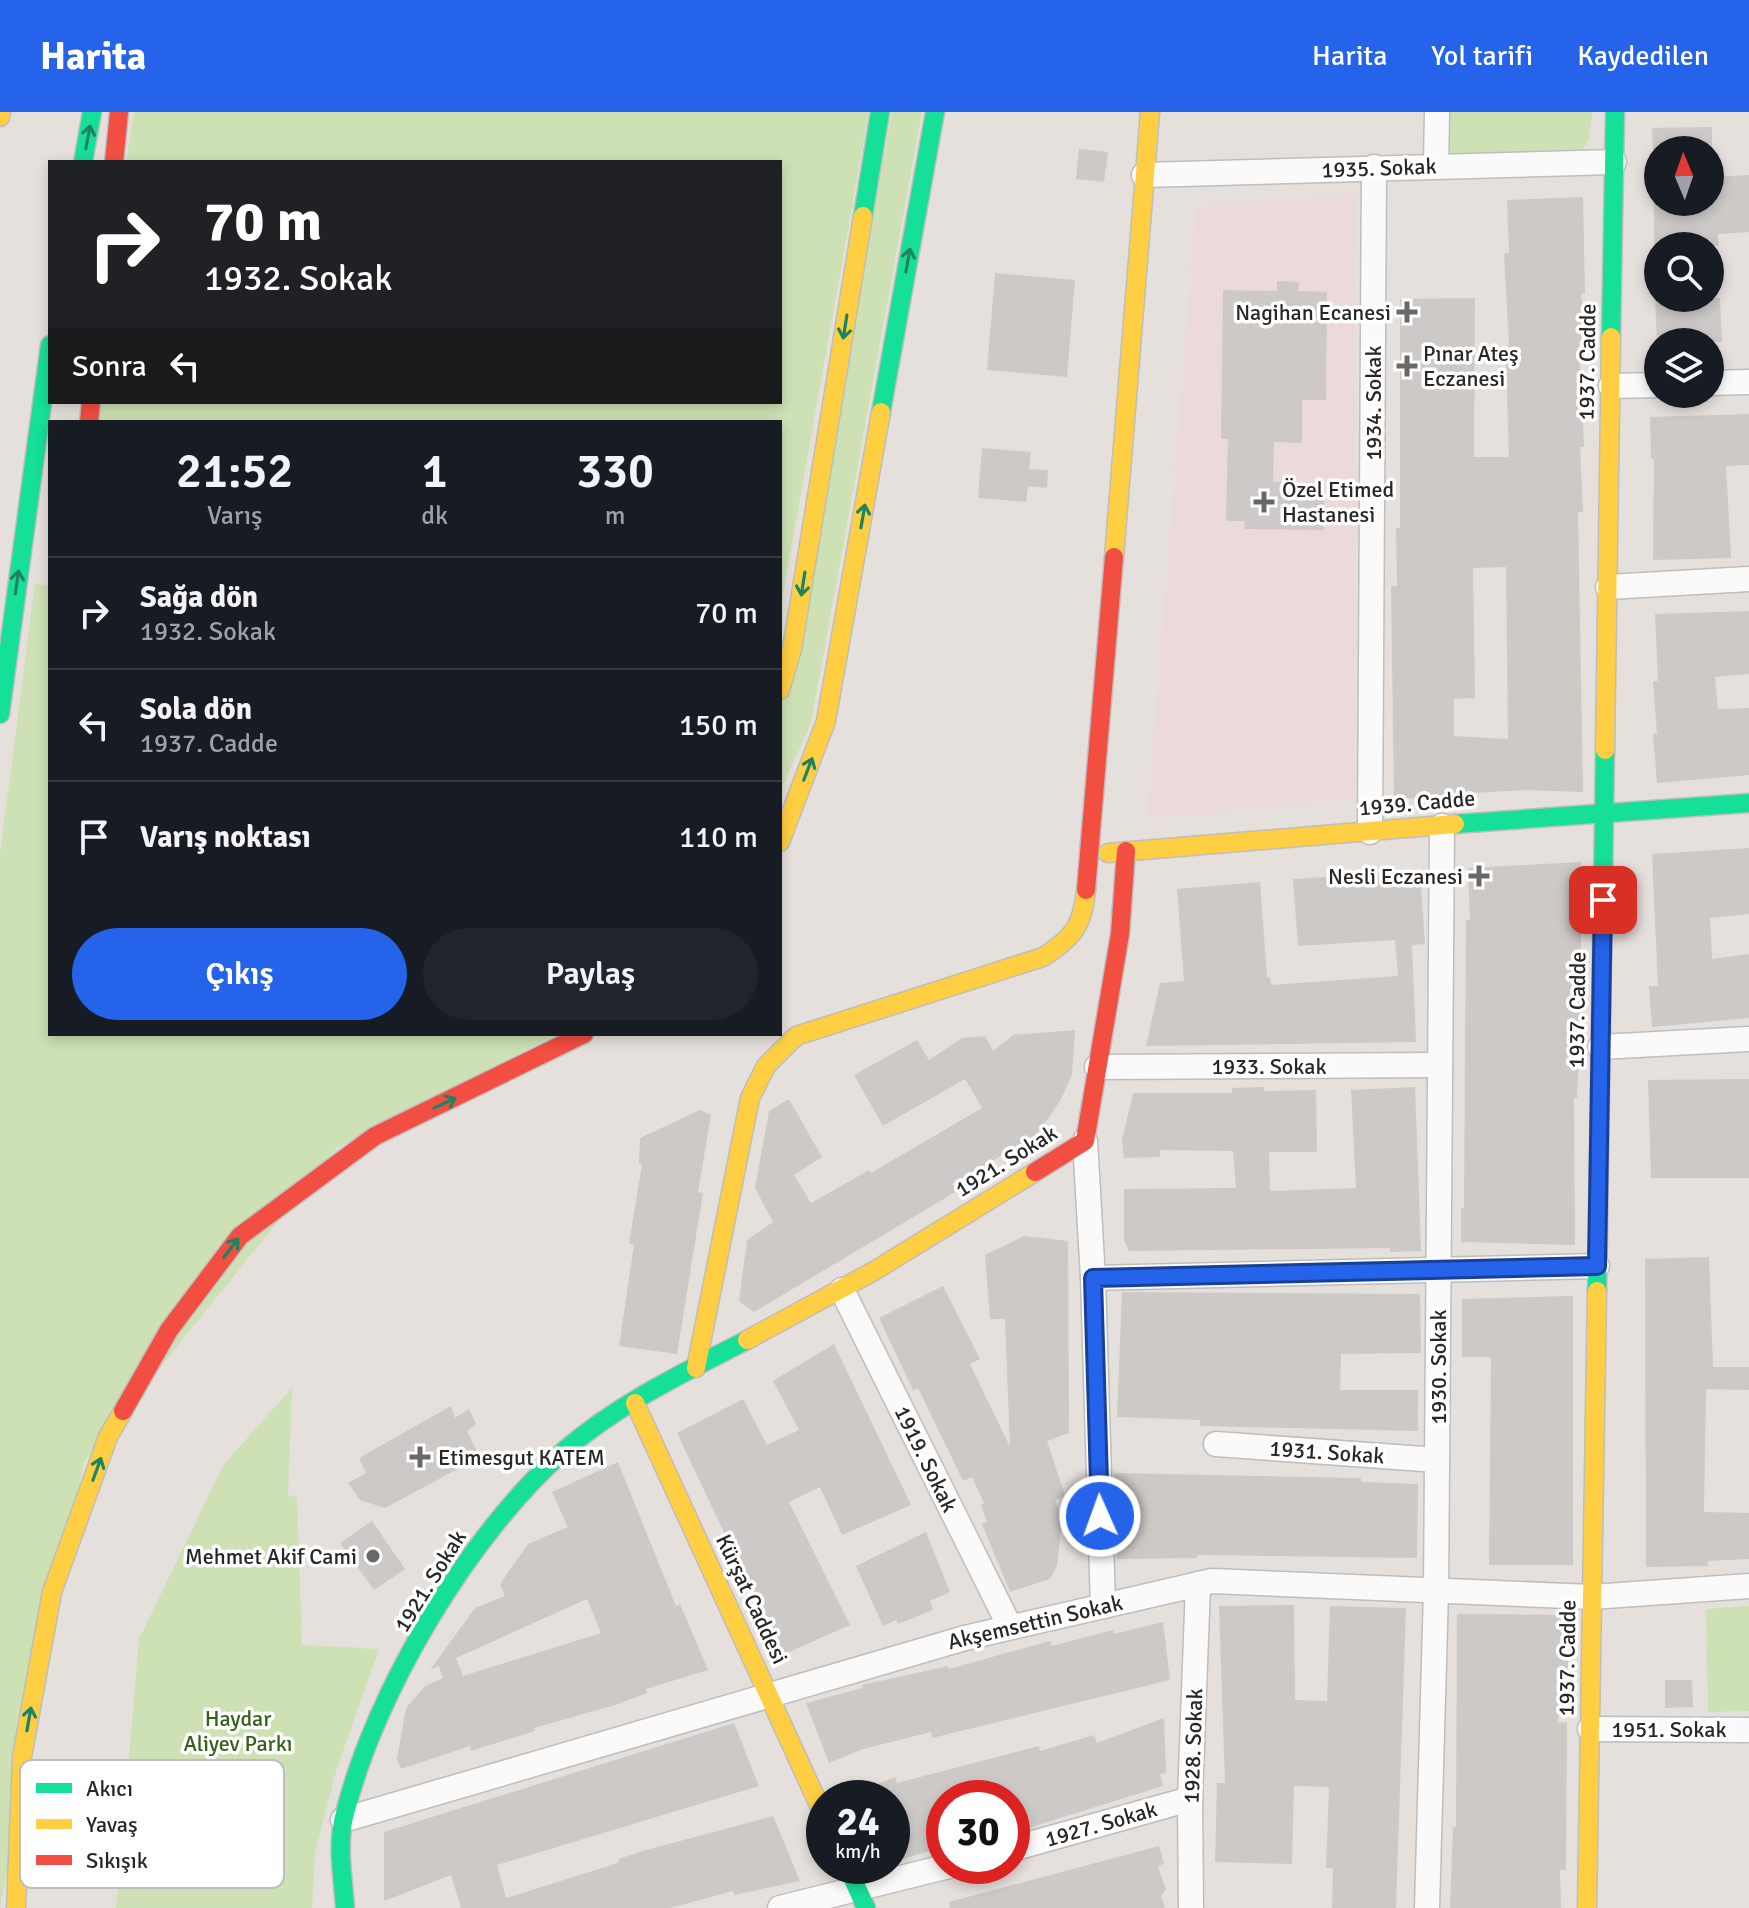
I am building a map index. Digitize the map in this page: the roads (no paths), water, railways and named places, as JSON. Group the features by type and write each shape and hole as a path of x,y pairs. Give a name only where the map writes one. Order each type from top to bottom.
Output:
{"main road":[{"path":"83,160 92,112"},
{"path":"114,160 119,112"},
{"path":"782,683 792,649 880,112"},
{"path":"782,837 826,721 935,112"},
{"path":"696,1368 750,1098 766,1066 796,1036 1043,957 1062,945 1084,918 1150,112"},
{"name":"1937. Cadde","path":"1587,1908 1615,112"},
{"path":"0,714 48,360"},
{"name":"1939. Cadde","path":"1089,855 1604,811 1749,803"},
{"name":"1921. Sokak","path":"345,1908 343,1820 388,1695 484,1538 517,1495 567,1449 635,1403 842,1290 1085,1141 1120,934 1126,851"},
{"path":"22,1760 52,1592 108,1437 169,1330 240,1236 375,1136 580,1036"},
{"name":"Kürşat Caddesi","path":"635,1403 808,1780"},
{"path":"16,1908 20,1807"}],"street":[{"path":"1436,166 1437,112"},
{"name":"1935. Sokak","path":"1144,175 1614,162"},
{"name":"1934. Sokak","path":"1370,832 1374,167"},
{"path":"1724,383 1749,382"},
{"path":"1611,386 1644,385"},
{"path":"1608,587 1749,579"},
{"name":"1930. Sokak","path":"1427,1908 1436,1591 1442,826"},
{"path":"1600,1047 1749,1039"},
{"name":"1933. Sokak","path":"1097,1067 1440,1065"},
{"path":"1085,1141 1093,1278 1103,1606"},
{"path":"1093,1278 1597,1266"},
{"name":"1919. Sokak","path":"842,1290 1010,1627"},
{"name":"1931. Sokak","path":"1216,1444 1437,1460"},
{"name":"Akşemsettin Sokak","path":"343,1820 768,1693 1010,1627 1212,1581 1592,1597 1749,1586"},
{"name":"1928. Sokak","path":"1191,1908 1190,1799 1198,1584"},
{"name":"1951. Sokak","path":"1590,1729 1749,1730"},
{"name":"1927. Sokak","path":"1030,1844 1190,1799"},
{"path":"780,1908 926,1871"}],"place":[{"name":"Nagihan Ecanesi","path":"1407,312"},
{"name":"Pınar Ateş Eczanesi","path":"1407,366"},
{"name":"Özel Etimed Hastanesi","path":"1264,502"},
{"name":"Nesli Eczanesi","path":"1479,876"},
{"name":"Etimesgut KATEM","path":"420,1457"},
{"name":"Mehmet Akif Cami","path":"373,1556"}],"park label":[{"name":"Haydar Aliyev Parkı","path":"238,1730"}]}
